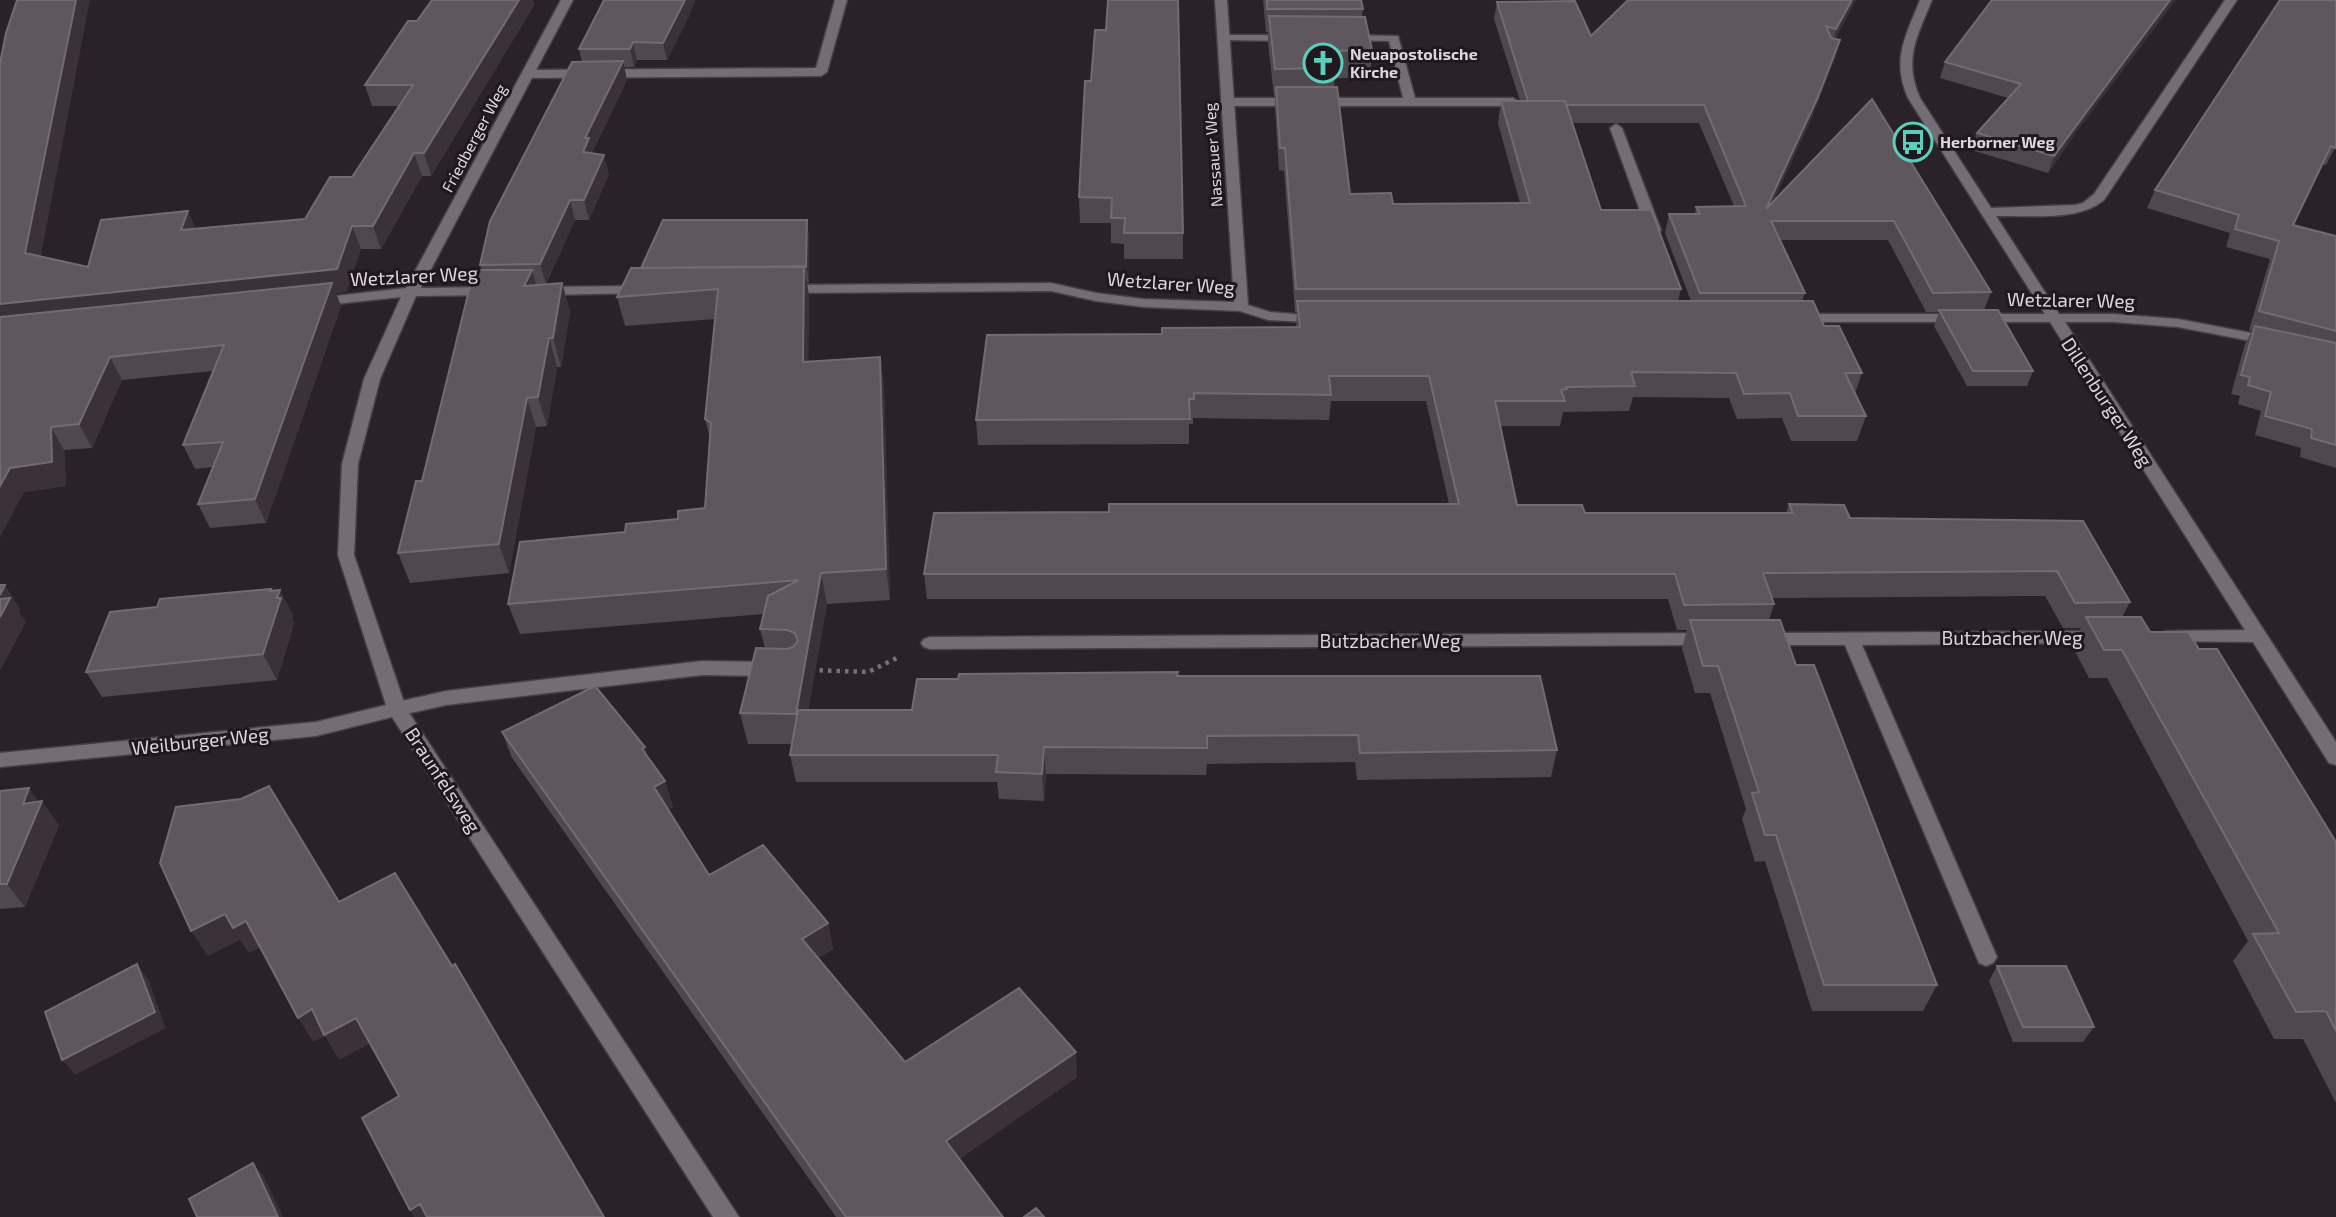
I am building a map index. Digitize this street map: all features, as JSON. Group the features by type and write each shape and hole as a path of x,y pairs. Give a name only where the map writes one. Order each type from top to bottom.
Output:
{"street":[{"name":"Friedberger Weg","path":"413,292 567,0"},
{"path":"528,74 821,72 841,0"},
{"name":"Nassauer Weg","path":"1221,0 1241,307"},
{"name":"Dillenburger Weg","path":"1926,0 1905,56 1903,69 1906,83 2336,758"},
{"path":"1987,212 2075,209 2088,206 2099,197 2231,0"},
{"path":"1223,37 1303,38"},
{"path":"1329,38 1394,38 1410,103"},
{"path":"1226,102 1513,102"},
{"path":"1616,128 1659,243"},
{"name":"Wetzlarer Weg","path":"773,289 1051,287 1096,297 1143,303 1241,307 1268,316 1333,320"},
{"name":"Wetzlarer Weg","path":"303,303 413,292 662,290"},
{"name":"Braunfelsweg","path":"413,292 399,315 372,379 350,464 346,555 397,709 727,1217"},
{"name":"Wetzlarer Weg","path":"1783,318 2053,317 2178,323 2283,343"},
{"path":"2149,637 2258,636"},
{"name":"Butzbacher Weg","path":"930,643 2122,637"},
{"path":"1851,639 1986,957"},
{"name":"Weilburger Weg","path":"0,760 316,729 446,698 702,668 793,670"}],"path":[{"path":"812,670 857,671"}],"building":[{"path":"17,0 76,0 25,253 88,267 101,220 188,211 181,230 305,219 330,177 352,177 413,85 365,85 408,21 417,21 432,0 519,0 424,153 414,153 373,226 352,226 337,269 0,304 0,63"},
{"path":"604,0 685,0 663,43 633,42 630,49 579,49"},
{"path":"1108,0 1178,0 1183,233 1124,233 1125,218 1111,218 1112,198 1079,197 1085,81 1091,81 1095,30 1106,30"},
{"path":"1267,0 1361,0 1363,9 1267,9"},
{"path":"1628,0 1852,0 1836,29 1826,26 1831,38 1840,40 1817,99 1766,209 1872,99 1991,292 1933,293 1894,221 1771,221 1805,293 1700,293 1669,214 1700,214 1696,207 1746,206 1704,105 1566,105 1565,101 1528,101 1497,2 1575,1 1591,36"},
{"path":"1992,0 2170,0 2054,156 1977,133 2021,84 1945,62"},
{"path":"2280,0 2336,0 2336,146 2331,146 2293,225 2336,236 2336,331 2259,311 2279,241 2235,229 2239,215 2155,190"},
{"path":"1269,16 1365,17 1372,50 1333,51 1335,68 1275,69"},
{"path":"623,61 585,138 589,138 583,152 604,155 584,200 570,200 540,264 480,265 490,221 572,62"},
{"path":"1276,87 1337,87 1350,194 1391,193 1393,204 1530,203 1501,101 1565,101 1601,210 1651,210 1681,289 1296,289 1285,148 1280,148"},
{"path":"663,220 807,220 806,267 641,268"},
{"path":"804,266 803,362 880,357 886,569 821,573 796,714 740,713 756,648 787,649 798,641 795,633 787,630 760,629 768,596 799,580 508,604 520,542 625,532 626,524 678,519 678,511 705,508 711,423 705,419 718,289 617,297 631,268"},
{"path":"474,270 532,270 524,286 562,283 553,338 549,338 538,397 527,398 499,544 398,553 416,481 422,481"},
{"path":"332,283 255,499 198,504 223,442 183,445 224,345 110,357 79,424 51,427 52,462 10,468 0,486 0,317"},
{"path":"1297,301 1813,301 1824,326 1839,326 1862,373 1845,373 1866,416 1798,416 1790,393 1744,394 1736,373 1631,372 1635,386 1566,387 1567,389 1561,390 1565,401 1495,401 1517,505 1582,505 1585,513 1793,513 1789,504 1844,505 1850,518 2083,521 2130,602 2075,603 2057,571 1763,573 1774,604 1684,605 1675,574 924,574 934,513 1109,512 1109,504 1459,504 1429,376 1329,376 1331,395 1194,393 1194,399 1189,399 1190,419 976,420 987,335 1162,334 1162,328 1300,327"},
{"path":"1939,310 1998,310 2033,371 1973,371"},
{"path":"2255,326 2336,343 2336,445 2311,438 2312,429 2265,416 2271,392 2248,385 2250,377 2241,375"},
{"path":"271,589 270,591 280,590 277,598 281,598 263,654 86,672 110,612 157,607 160,599"},
{"path":"10,598 0,617 0,599"},
{"path":"2086,617 2141,617 2150,632 2188,632 2199,649 2217,649 2336,842 2336,1031 2326,1011 2296,1012 2253,934 2279,933 2122,650 2104,650"},
{"path":"1690,620 1780,620 1796,665 1814,665 1937,985 1824,985 1776,835 1765,835 1752,793 1759,792 1718,666 1703,666"},
{"path":"1178,672 1177,676 1540,676 1557,750 1360,753 1358,735 1207,736 1207,748 1044,747 1042,774 996,772 998,755 790,755 798,710 912,710 917,679 958,679 959,674"},
{"path":"595,686 645,747 642,749 665,781 654,787 709,875 763,845 828,923 802,939 905,1062 1019,988 1076,1052 946,1141 1003,1217 846,1217 502,732"},
{"path":"269,786 339,902 395,873 452,966 455,964 604,1217 427,1217 420,1204 410,1210 362,1118 399,1096 356,1018 324,1035 312,1009 298,1018 246,921 233,928 225,914 191,931 160,863 176,807 241,799"},
{"path":"29,788 23,804 42,801 7,884 0,884 0,791"},
{"path":"137,964 155,1012 62,1060 45,1012"},
{"path":"1997,966 2066,966 2094,1027 2023,1027"},
{"path":"253,1163 278,1217 197,1217 189,1199"},
{"path":"1036,1208 1044,1217 1024,1217"}],"place":[{"name":"Neuapostolische Kirche","path":"1323,63"},
{"name":"Herborner Weg","path":"1913,142"}]}
